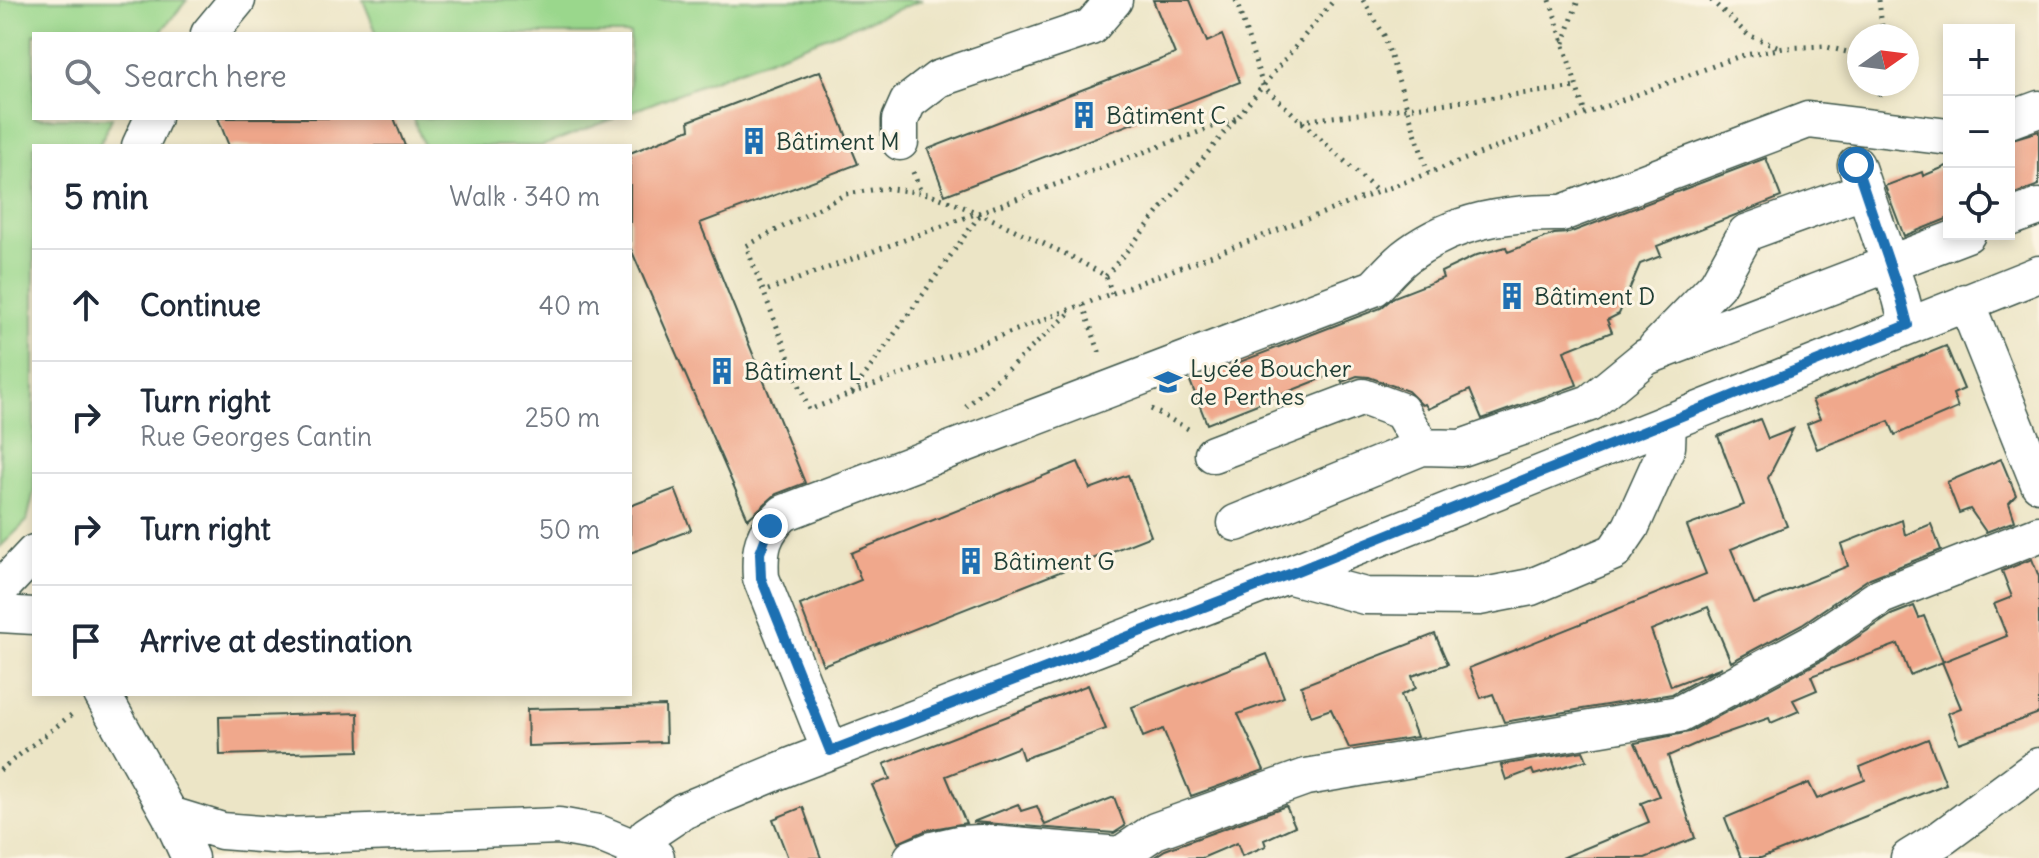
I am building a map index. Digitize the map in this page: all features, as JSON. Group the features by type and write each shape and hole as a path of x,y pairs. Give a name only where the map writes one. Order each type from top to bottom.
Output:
{"street":[{"path":"211,32 237,0"},
{"path":"900,142 900,120 908,102 938,79 1091,27 1114,0"},
{"path":"2015,118 2039,109"},
{"path":"141,144 152,120"},
{"path":"830,751 761,578 760,553 770,526 784,513 1374,288 1407,255 1435,237 1475,221 1524,212 1562,213 1808,120 1943,136"},
{"path":"1236,523 1422,447 1461,448 1590,403 1646,357 1717,285 1746,233 1861,177 1908,325"},
{"path":"2015,216 2039,207"},
{"path":"1646,357 1951,240"},
{"path":"170,815 222,831 285,836 559,826 598,833 643,855 647,835 683,811 1287,575 2039,274"},
{"path":"1966,302 2039,484"},
{"path":"1213,454 1363,397 1401,411 1422,447"},
{"path":"1287,575 1365,596 1479,597 1531,587 1614,552 1631,527 1667,447 1668,422"},
{"path":"0,562 32,528"},
{"path":"912,858 958,844 981,843 1120,857 1155,831 1306,777 1679,714 1813,642 1881,596 2039,534"},
{"path":"0,589 32,555"},
{"path":"0,614 32,616"},
{"path":"94,699 170,815 190,858"},
{"path":"1909,858 1943,837 2039,766"},
{"path":"253,858 285,836"}],"path":[{"path":"1236,0 1263,86 1378,192"},
{"path":"1106,276 1334,0"},
{"path":"1363,0 1384,35 1428,173"},
{"path":"1550,0 1585,114"},
{"path":"1564,44 1578,0"},
{"path":"1711,0 1748,35 1784,48"},
{"path":"1879,0 1882,24"},
{"path":"1112,294 1106,276 1070,256 930,194 884,188 846,194 746,246 809,410 1740,56 1784,48 1823,46 1847,52"},
{"path":"1301,121 1577,87"},
{"path":"768,290 1237,118"},
{"path":"851,394 981,214"},
{"path":"962,410 1075,308"},
{"path":"0,770 94,699"}],"green space":[{"path":"0,0 187,0 161,32 32,32 32,120 111,120 100,144 32,144 32,500 27,521 0,547"},
{"path":"363,0 922,0 632,111 632,32 376,32"},
{"path":"414,120 610,120 547,144 423,144"}],"building":[{"name":"Bâtiment C","path":"1153,0 1190,0 1207,42 1222,35 1240,82 945,195 928,149 1175,54"},
{"path":"820,71 858,164 700,223 805,483 776,494 748,519 632,252 632,152 690,129 689,121"},
{"path":"219,120 395,120 404,144 228,144"},
{"path":"2039,131 2039,185 2015,194 2015,168 2015,138"},
{"name":"Bâtiment D","path":"1766,158 1781,197 1657,246 1661,256 1640,264 1619,314 1607,320 1612,332 1564,351 1577,385 1482,419 1470,390 1428,409 1408,391 1369,377 1357,376 1342,382 1338,372 1207,424 1190,381 1381,308 1394,297 1443,278 1441,272 1477,255 1506,247 1508,252 1554,234 1569,233"},
{"path":"1943,168 1943,220 1904,236 1885,186 1922,172 1923,176"},
{"path":"1946,346 1964,389 1953,394 1958,408 1895,435 1889,421 1817,449 1807,424 1820,419 1812,400"},
{"path":"1760,419 1768,439 1793,429 1768,478 1787,526 1731,549 1754,604 1848,566 1841,544 1902,520 1905,535 1931,524 1941,550 1870,578 1802,624 1731,662 1708,607 1651,630 1671,686 1722,667 1672,694 1504,722 1493,694 1481,698 1469,668 1706,574 1687,526 1744,505 1718,436"},
{"path":"2001,459 2016,495 2009,503 2015,521 1986,532 1970,509 1959,513 1947,482"},
{"name":"Bâtiment G","path":"1078,462 1090,489 1128,475 1151,536 823,665 800,605 861,580 851,553"},
{"path":"675,489 691,530 632,552 632,505"},
{"path":"2032,559 2039,577 2039,713 1959,743 1948,713 1961,708 1942,662 2007,636 1994,604 2012,597 2002,571"},
{"path":"1914,606 1919,618 1924,616 1943,662 1910,675 1898,644 1811,676 1817,690 1793,700 1799,711 1771,723 1769,718 1668,756 1695,838 1645,858 1562,858 1649,822 1641,803 1659,796 1635,743 1689,732 1823,660 1891,615"},
{"path":"1435,634 1448,664 1412,676 1416,688 1401,695 1417,737 1349,748 1331,709 1311,716 1301,686"},
{"path":"1267,654 1284,697 1238,714 1264,770 1191,796 1163,729 1143,737 1132,707"},
{"path":"1088,685 1106,729 1023,759 1019,747 946,776 966,823 927,830 898,843 872,785 890,779 884,764"},
{"path":"665,706 666,742 528,746 527,709"},
{"path":"358,713 359,751 220,755 219,717"},
{"path":"1928,739 1946,784 1761,858 1741,858 1725,818 1809,783 1817,799 1865,780 1860,767"},
{"path":"1583,751 1587,760 1534,775 1532,770 1506,780 1501,765"},
{"path":"1114,797 1125,826 1114,833 973,822 1018,804 1021,811 1037,806 1045,825"},
{"path":"1286,806 1295,826 1264,840 1266,846 1242,856 1237,843 1202,858 1153,858 1165,850"},
{"path":"803,807 821,858 788,858 773,819"}],"place":[{"name":"Bâtiment C","path":"1084,115"},
{"name":"Bâtiment M","path":"754,141"},
{"name":"Bâtiment D","path":"1512,296"},
{"name":"Bâtiment L","path":"722,371"},
{"name":"Lycée Boucher de Perthes","path":"1168,382"},
{"name":"Bâtiment G","path":"971,561"}],"route":[{"path":"770,526 760,553 761,578 830,751 1287,575 1908,325 1856,165"}]}
